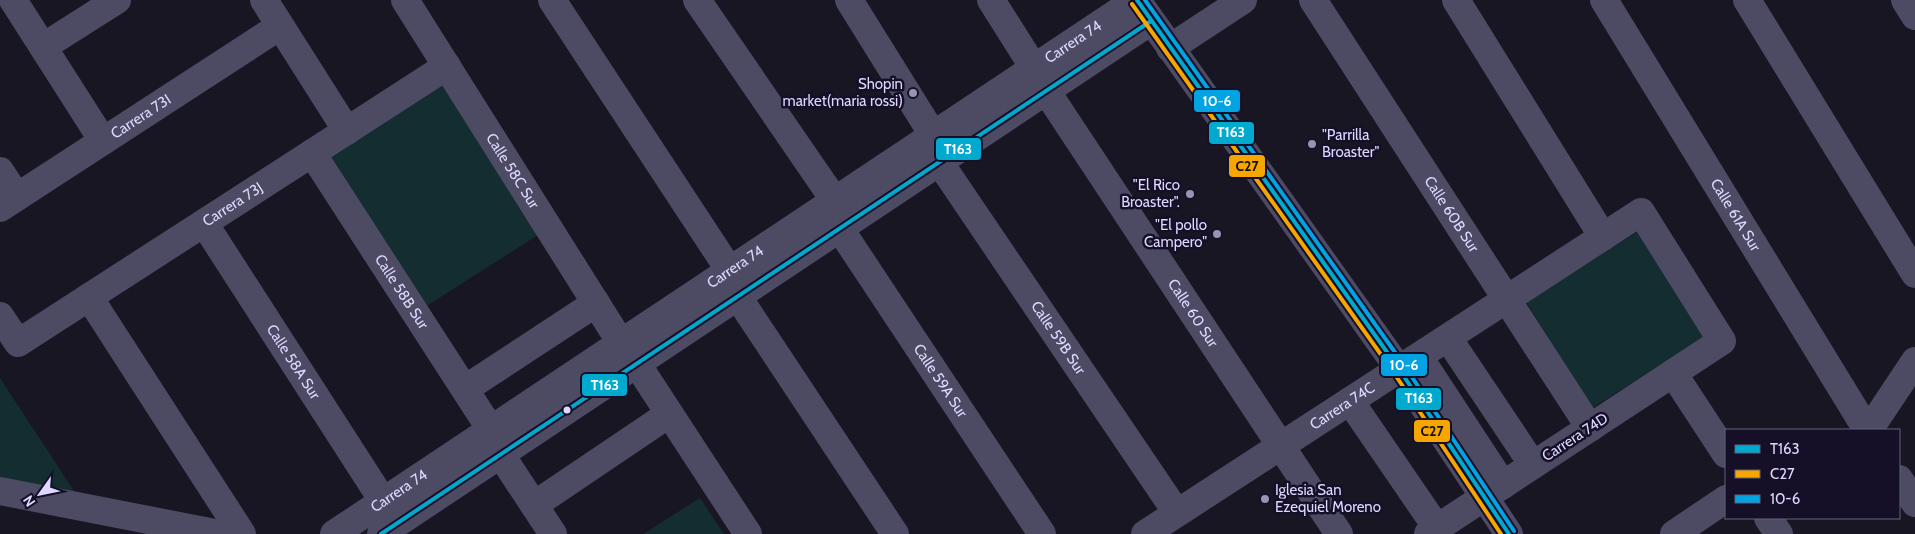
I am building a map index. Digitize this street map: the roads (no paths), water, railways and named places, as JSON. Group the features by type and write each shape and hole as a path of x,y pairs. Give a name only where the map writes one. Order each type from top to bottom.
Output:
{"street":[{"path":"13,0 103,141"},
{"path":"43,47 116,0"},
{"path":"264,0 347,131"},
{"name":"Calle 58C Sur","path":"405,0 596,303 748,534"},
{"path":"552,0 730,270"},
{"path":"697,0 835,201"},
{"path":"850,0 934,135"},
{"path":"990,0 1034,68"},
{"path":"1170,48 1243,0"},
{"name":"Calle 60B Sur","path":"1313,0 1590,428"},
{"path":"1456,0 1603,237"},
{"name":"Calle 61A Sur","path":"1604,0 1867,429"},
{"path":"1747,0 1915,274"},
{"path":"1905,0 1915,16"},
{"path":"1142,7 1170,48 1409,363 1494,491 1509,534"},
{"name":"Carrera 74","path":"381,534 501,455 629,354 730,270 1034,68 1142,7"},
{"name":"Carrera 74","path":"334,534 491,430 738,297 1046,92 1142,7"},
{"name":"Carrera 73I","path":"9,203 280,26"},
{"name":"Carrera 73J","path":"0,316 18,343 447,66"},
{"name":"Calle 60 Sur","path":"1046,92 1339,534"},
{"name":"Calle 58B Sur","path":"312,153 491,430"},
{"name":"Calle 59B Sur","path":"940,163 1177,513"},
{"path":"0,171 9,203"},
{"name":"Carrera 74C","path":"1145,534 1640,212 1722,341"},
{"name":"Calle 58A Sur","path":"204,223 383,501"},
{"name":"Calle 59A Sur","path":"840,229 1042,534"},
{"path":"89,297 242,534"},
{"path":"738,297 895,534"},
{"path":"464,389 596,303"},
{"path":"1448,338 1533,465"},
{"name":"Carrera 74D","path":"1433,531 1722,341"},
{"path":"1869,429 1915,361"},
{"path":"1673,373 1725,452"},
{"path":"1350,401 1433,531"},
{"path":"534,505 670,414"},
{"path":"501,455 553,534"},
{"path":"1900,480 1915,503"},
{"path":"0,491 220,534"},
{"path":"1674,534 1725,500"}],"place":[{"name":"Shopin market(maria rossi)","path":"913,93"},
{"name":"\"Parrilla Broaster\"","path":"1312,144"},
{"name":"\"El Rico Broaster\".","path":"1190,194"},
{"name":"\"El pollo Campero\"","path":"1217,234"},
{"name":"Iglesia San Ezequiel Moreno","path":"1265,499"}]}
